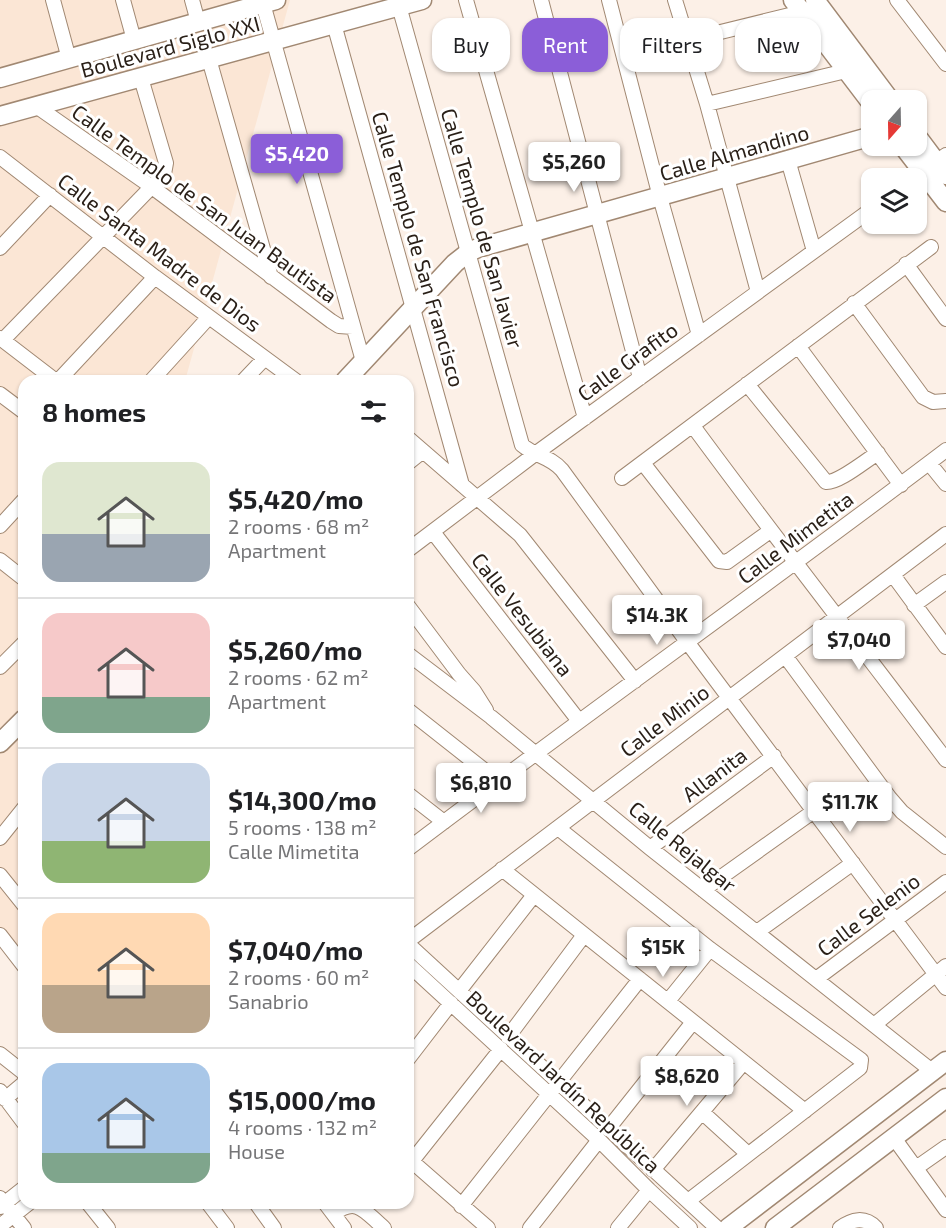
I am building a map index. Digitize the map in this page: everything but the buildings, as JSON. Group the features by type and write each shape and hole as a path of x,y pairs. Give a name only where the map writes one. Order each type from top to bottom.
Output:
{"street":[{"path":"53,0 69,59"},
{"path":"123,0 134,40"},
{"path":"192,0 198,22"},
{"name":"Boulevard Siglo XXI","path":"0,116 422,0"},
{"path":"466,0 585,418"},
{"path":"540,0 640,378"},
{"path":"609,0 660,197 699,335"},
{"path":"675,0 681,18"},
{"path":"897,0 946,64"},
{"path":"267,1 273,41 363,362"},
{"name":"Boulevard Siglo XXI","path":"1,76 69,59 267,1"},
{"path":"723,29 803,4"},
{"path":"803,4 861,90"},
{"path":"803,4 881,90"},
{"name":"Calle Templo de San Javier","path":"399,6 519,437 522,445 535,454"},
{"name":"Calle Templo de San Francisco","path":"334,24 462,485"},
{"path":"209,59 271,277"},
{"path":"707,104 846,70"},
{"path":"698,72 758,292"},
{"path":"49,375 1,339 164,174 166,163 141,78"},
{"name":"Calle Templo de San Juan Bautista","path":"36,106 152,187 331,321 339,326 352,327"},
{"name":"Calle Almandino","path":"351,375 455,263 469,252 861,139"},
{"path":"917,156 933,168 946,202"},
{"name":"Calle Santa Madre de Dios","path":"0,157 155,277 288,375"},
{"path":"788,159 814,251"},
{"path":"0,248 50,195"},
{"name":"Calle Grafito","path":"414,546 535,454 861,217"},
{"path":"622,478 931,247"},
{"path":"906,264 946,319"},
{"path":"63,375 155,277"},
{"path":"854,303 923,397 933,402 946,401"},
{"path":"156,375 209,317"},
{"path":"798,346 901,485"},
{"path":"249,375 265,358"},
{"path":"747,384 826,482 833,482 878,453"},
{"path":"0,394 18,408"},
{"path":"693,426 770,531 797,563 946,760"},
{"path":"414,443 509,524 532,548 635,681"},
{"name":"Calle Mimetita","path":"414,844 534,754 797,563 946,450"},
{"path":"414,458 423,451"},
{"path":"535,454 551,459 562,470 688,643 895,919 941,970 946,988"},
{"path":"643,463 719,561 727,562 770,531"},
{"path":"929,463 946,484"},
{"path":"0,525 18,506"},
{"name":"Calle Vesubiana","path":"433,532 579,721"},
{"name":"Calle Minio","path":"414,938 502,869 786,657 946,534"},
{"path":"0,560 18,574"},
{"path":"893,575 946,647"},
{"path":"914,604 946,582"},
{"path":"414,614 474,691 491,717"},
{"path":"3,658 18,647"},
{"path":"786,657 889,797 902,812 946,847"},
{"name":"Calle Rejalgar","path":"414,659 491,717 650,848 874,1025 939,1066"},
{"path":"414,715 498,781"},
{"path":"0,743 18,725"},
{"name":"Allanita","path":"650,848 774,756"},
{"path":"414,799 444,822"},
{"path":"704,890 814,811"},
{"path":"0,838 18,816"},
{"path":"558,828 710,949 861,1060 860,1068 688,1201"},
{"path":"757,932 853,863"},
{"path":"502,869 805,1111"},
{"path":"0,875 18,898"},
{"name":"Calle Selenio","path":"816,979 946,882"},
{"path":"414,1051 534,895"},
{"path":"0,935 18,958"},
{"path":"508,1037 584,935"},
{"path":"668,1001 710,949"},
{"name":"Boulevard Jardín República","path":"414,950 501,1049 553,1088 604,1135 653,1170 717,1228"},
{"name":"Boulevard Jardín República","path":"414,968 508,1037 553,1088"},
{"path":"874,1025 941,970"},
{"path":"461,1206 640,979"},
{"path":"530,1228 693,1022"},
{"path":"414,1154 501,1049"},
{"path":"0,1054 18,1068"},
{"path":"653,1170 744,1062"},
{"path":"728,1228 939,1066"},
{"path":"18,1086 2,1095 18,1115"},
{"path":"784,1225 946,1098"},
{"path":"703,1113 748,1154"},
{"name":"Boulevard Jardín República","path":"604,1135 649,1190 690,1228"},
{"path":"894,1138 946,1210"},
{"path":"916,1168 946,1147"},
{"path":"414,1163 488,1228"},
{"path":"618,1228 649,1190"},
{"path":"18,1192 2,1203 24,1228"},
{"path":"0,1226 22,1209"},
{"path":"92,1209 108,1228"},
{"path":"213,1209 227,1228"},
{"path":"260,1209 274,1228"},
{"path":"330,1209 344,1228"},
{"path":"334,1214 340,1209"},
{"path":"360,1209 384,1228"},
{"path":"840,1228 856,1220 864,1220 876,1228"}],"shaded area":[{"path":"0,0 290,0 187,375 18,375 18,957 0,929"}]}
